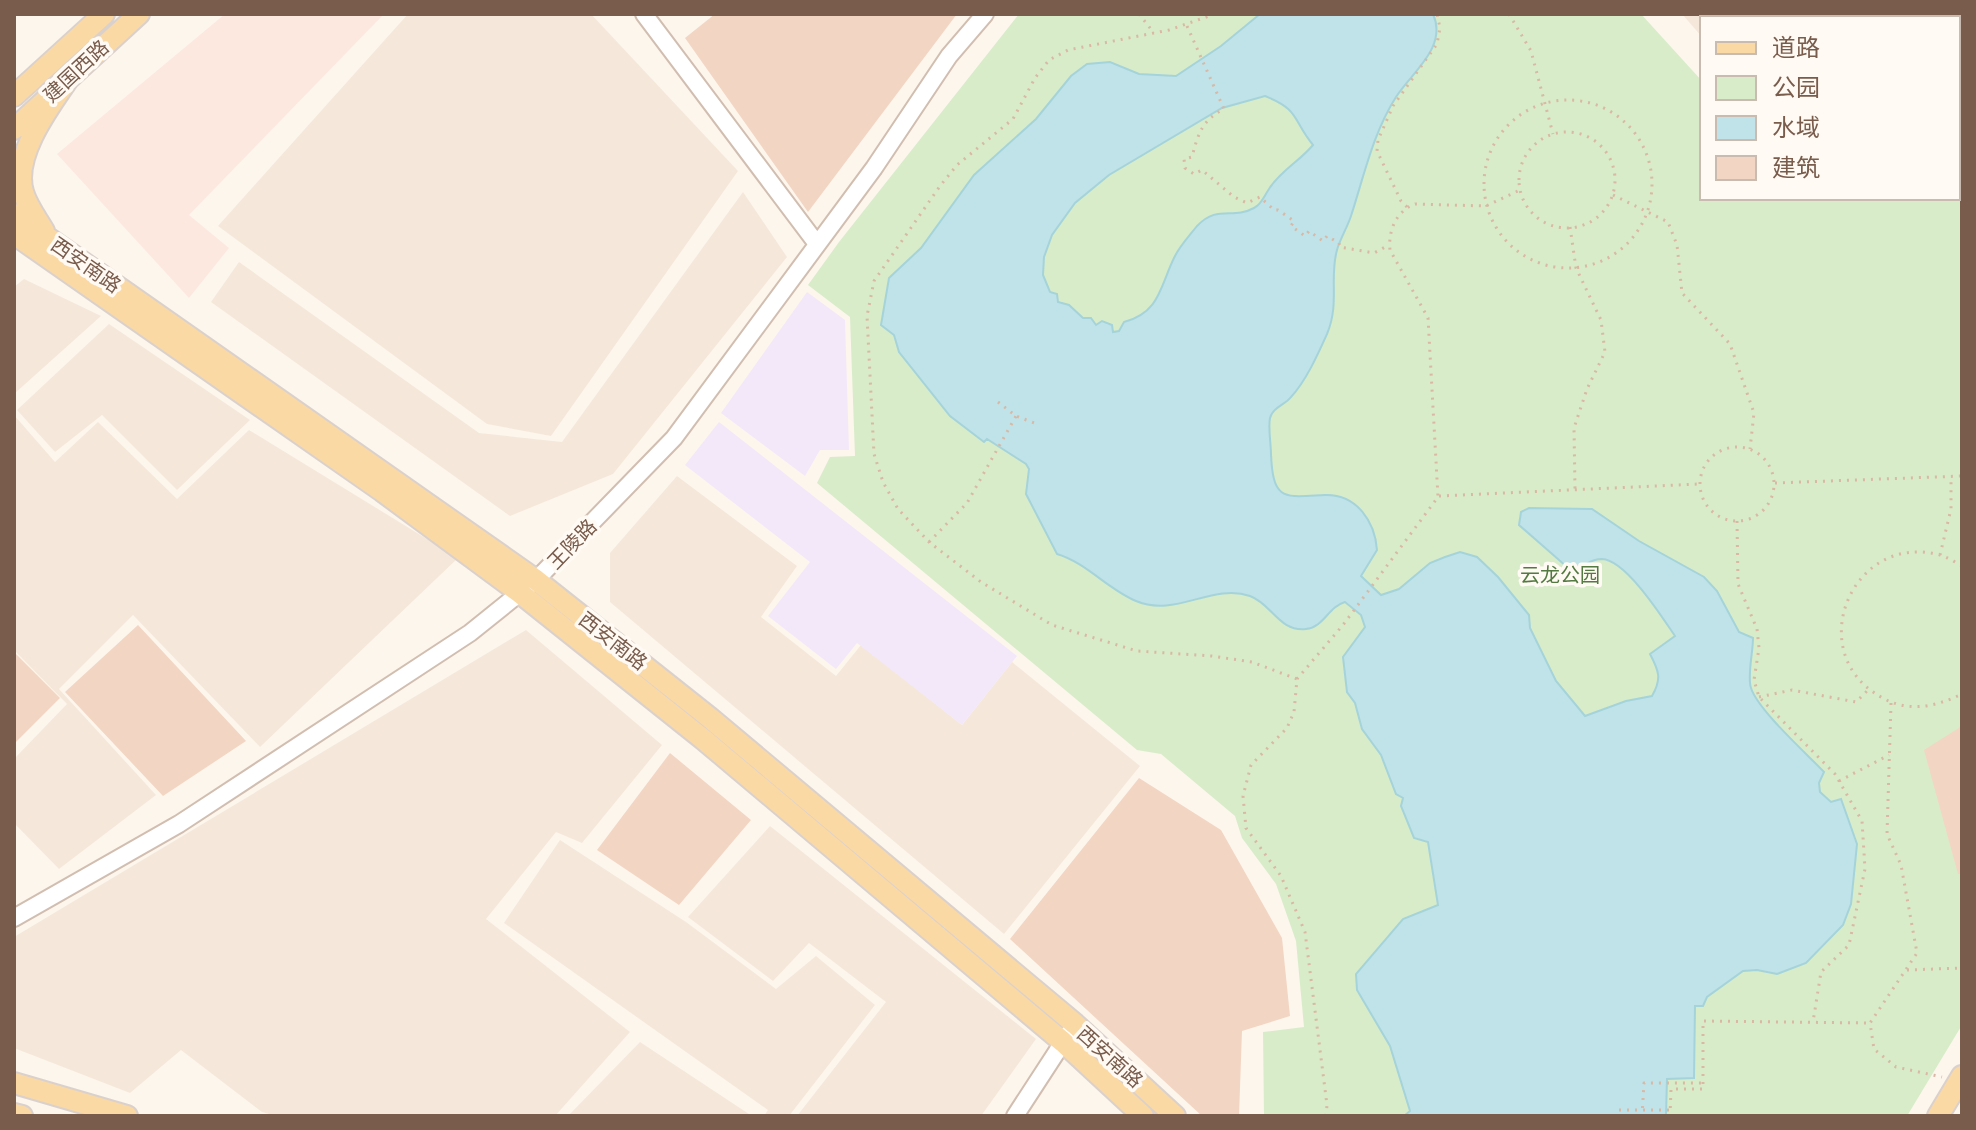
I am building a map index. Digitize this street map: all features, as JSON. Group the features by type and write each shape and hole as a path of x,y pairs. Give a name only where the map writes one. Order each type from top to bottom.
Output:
{"main road":[{"name":"建国西路","path":"14,96 104,14"},
{"name":"建国西路","path":"14,129 139,14"},
{"path":"14,77 78,38"},
{"path":"48,238 22,191 22,169 41,119 69,78"},
{"name":"西安南路","path":"14,214 393,477 528,587 703,739 1063,1042 1143,1116"},
{"name":"西安南路","path":"14,234 382,491 528,587 710,718 1075,1024 1175,1116"},
{"path":"14,253 65,269"},
{"path":"1938,1116 1952,1076"},
{"path":"14,1083 127,1116"},
{"path":"14,1114 22,1116"}],"street":[{"path":"644,14 817,244"},
{"name":"王陵路","path":"14,918 179,824 470,633 528,587 674,438 874,168 949,56 985,14"},
{"path":"1015,1116 1075,1024"}],"path":[{"path":"1139,14 1154,33"},
{"path":"1215,14 1154,33 1068,50 1049,60 1035,78 1013,119 957,165 874,281 867,316 874,454 883,482 898,509 929,542 981,582 1052,625 1137,651 1252,662 1297,679"},
{"path":"1407,207 1401,201 1377,151 1378,140 1393,106 1437,44 1440,28 1437,14"},
{"path":"1509,14 1531,51 1553,134"},
{"path":"1186,24 1224,109 1209,117 1199,130 1192,157 1184,159 1185,168 1194,174 1202,170 1234,197 1247,203 1260,197 1274,210 1294,221 1291,226 1305,236 1309,231 1323,241 1327,236 1339,243 1340,247 1374,253 1389,245"},
{"path":"1555,100 1584,100 1612,110 1634,129 1648,154 1653,183 1649,212 1636,236 1616,254 1591,266 1565,269 1538,264 1515,250 1497,230 1486,206 1484,179 1490,152 1505,128 1528,109 1555,100"},
{"path":"1577,132 1592,138 1604,149 1612,163 1615,179 1613,195 1594,220 1570,227 1549,225 1525,205 1520,190 1519,175 1523,160 1532,146 1553,134 1577,132"},
{"path":"1326,1116 1305,932 1281,876 1246,828 1243,796 1251,765 1287,728 1294,712 1297,679 1343,625 1438,497 1428,318 1390,250 1392,226 1407,207 1415,204 1486,206 1520,190"},
{"path":"1613,195 1668,222 1677,245 1682,293 1730,344 1754,413 1750,449"},
{"path":"1570,227 1576,268 1601,320 1605,352 1587,389 1574,428 1575,490"},
{"path":"998,402 1016,416 1037,424"},
{"path":"929,542 967,503 1016,416"},
{"path":"1730,446 1750,449 1766,459 1772,470 1775,483 1773,495 1759,514 1737,521 1715,514 1701,495 1701,471 1718,451 1730,446"},
{"path":"1775,483 1962,476"},
{"path":"1940,555 1951,509 1951,477"},
{"path":"1438,497 1699,484"},
{"path":"1737,521 1738,584 1757,629 1759,648 1754,680 1759,697 1839,781 1862,821 1865,869 1849,945 1821,972 1813,1022"},
{"path":"1962,566 1940,555 1914,552 1888,558 1866,573 1849,593 1841,619 1842,645 1851,670 1868,690 1891,703 1915,708 1940,704 1962,694"},
{"path":"1759,697 1792,690 1856,702 1868,690"},
{"path":"1891,703 1887,834 1901,865 1917,953 1870,1023 1874,1049 1896,1067 1952,1076"},
{"path":"1839,781 1889,755"},
{"path":"1907,970 1962,968"},
{"path":"1670,1116 1671,1089 1703,1089 1703,1021 1870,1023"},
{"path":"1642,1116 1644,1083 1703,1083"},
{"path":"1617,1116 1617,1110 1671,1110"}],"shaded area":[{"path":"225,14 384,14 189,215 229,248 189,298 57,154"},
{"path":"408,14 591,14 738,171 551,436 487,424 218,226"},
{"path":"1682,14 1962,14 1962,51 1960,16 1700,16 1700,35"},
{"path":"743,192 787,257 613,474 510,516 211,302 239,262 479,433 562,442"},
{"path":"24,279 101,316 14,394 14,287"},
{"path":"807,292 845,320 849,450 820,450 805,476 721,413"},
{"path":"109,324 250,420 177,490 102,415 55,452 17,410"},
{"path":"14,415 55,462 98,422 177,499 249,430 458,558 260,747 133,615 59,689 156,795 59,869 14,823 14,759 67,704 14,650"},
{"path":"719,422 1017,656 962,725 857,643 836,669 768,616 810,562 685,465"},
{"path":"677,476 797,566 761,617 836,676 861,645 962,725 1012,662 1140,766 1004,934 610,602 610,553"},
{"path":"526,630 662,745 582,843 556,832 486,919 630,1032 555,1116 276,1116 262,1112 181,1050 130,1093 14,1048 14,937"},
{"path":"770,826 1036,1039 981,1116 797,1116 886,1002 809,943 773,981 688,917"},
{"path":"560,840 686,922 776,989 816,956 875,1005 789,1116 764,1116 768,1110 504,923"},
{"path":"640,1042 752,1116 568,1116"}],"green space":[{"name":"云龙公园","path":"1019,14 1641,14 1700,79 1700,200 1960,200 1960,80 1962,1025 1907,1116 1264,1116 1263,1032 1304,1027 1296,941 1276,884 1242,838 1235,816 1161,754 1137,750 817,483 830,457 855,456 850,317 808,285"}],"water":[{"name":"云龙公园","path":"1260,14 1433,14 1436,26 1432,48 1396,97 1375,140 1337,250 1333,312 1327,334 1302,383 1270,418 1272,470 1278,489 1290,496 1336,496 1346,499 1362,512 1373,529 1377,550 1361,576 1381,595 1399,589 1430,563 1445,557 1460,552 1477,557 1529,615 1530,628 1556,681 1585,716 1626,701 1652,696 1658,675 1650,654 1675,636 1643,591 1622,569 1598,559 1575,574 1519,525 1521,512 1529,508 1592,509 1639,541 1704,577 1717,591 1739,632 1753,638 1750,677 1755,697 1824,772 1819,783 1820,792 1831,802 1841,799 1857,844 1851,904 1843,925 1806,963 1777,974 1743,971 1707,997 1703,1006 1695,1006 1694,1078 1667,1079 1666,1116 1404,1116 1410,1111 1390,1046 1357,990 1356,974 1403,919 1438,905 1428,842 1414,838 1401,806 1403,798 1396,794 1381,755 1362,729 1355,703 1347,692 1343,657 1365,627 1361,615 1345,602 1317,625 1297,629 1282,622 1258,600 1236,593 1165,606 1151,605 1126,596 1078,563 1057,554 1026,494 1029,469 1026,464 987,439 984,442 950,416 899,352 894,335 881,325 889,278 921,248 974,175 1036,119 1071,76 1087,64 1110,62 1139,74 1176,76 1221,46","holes":["1265,96 1290,111 1313,145 1279,177 1257,206 1239,213 1218,214 1197,226 1177,252 1158,296 1145,312 1124,322 1119,331 1113,332 1112,325 1102,321 1096,325 1091,318 1083,318 1069,305 1058,302 1057,294 1050,292 1043,275 1044,257 1052,235 1075,203 1109,175 1222,108"]}],"building":[{"path":"715,14 957,14 808,212 685,38"},
{"path":"138,625 246,741 163,796 65,692"},
{"path":"14,652 60,698 14,744"},
{"path":"1962,726 1962,874 1958,874 1924,750"},
{"path":"670,753 751,820 679,905 597,850"},
{"path":"1139,778 1221,830 1282,938 1290,1016 1242,1031 1239,1116 1202,1116 1010,939"}]}
